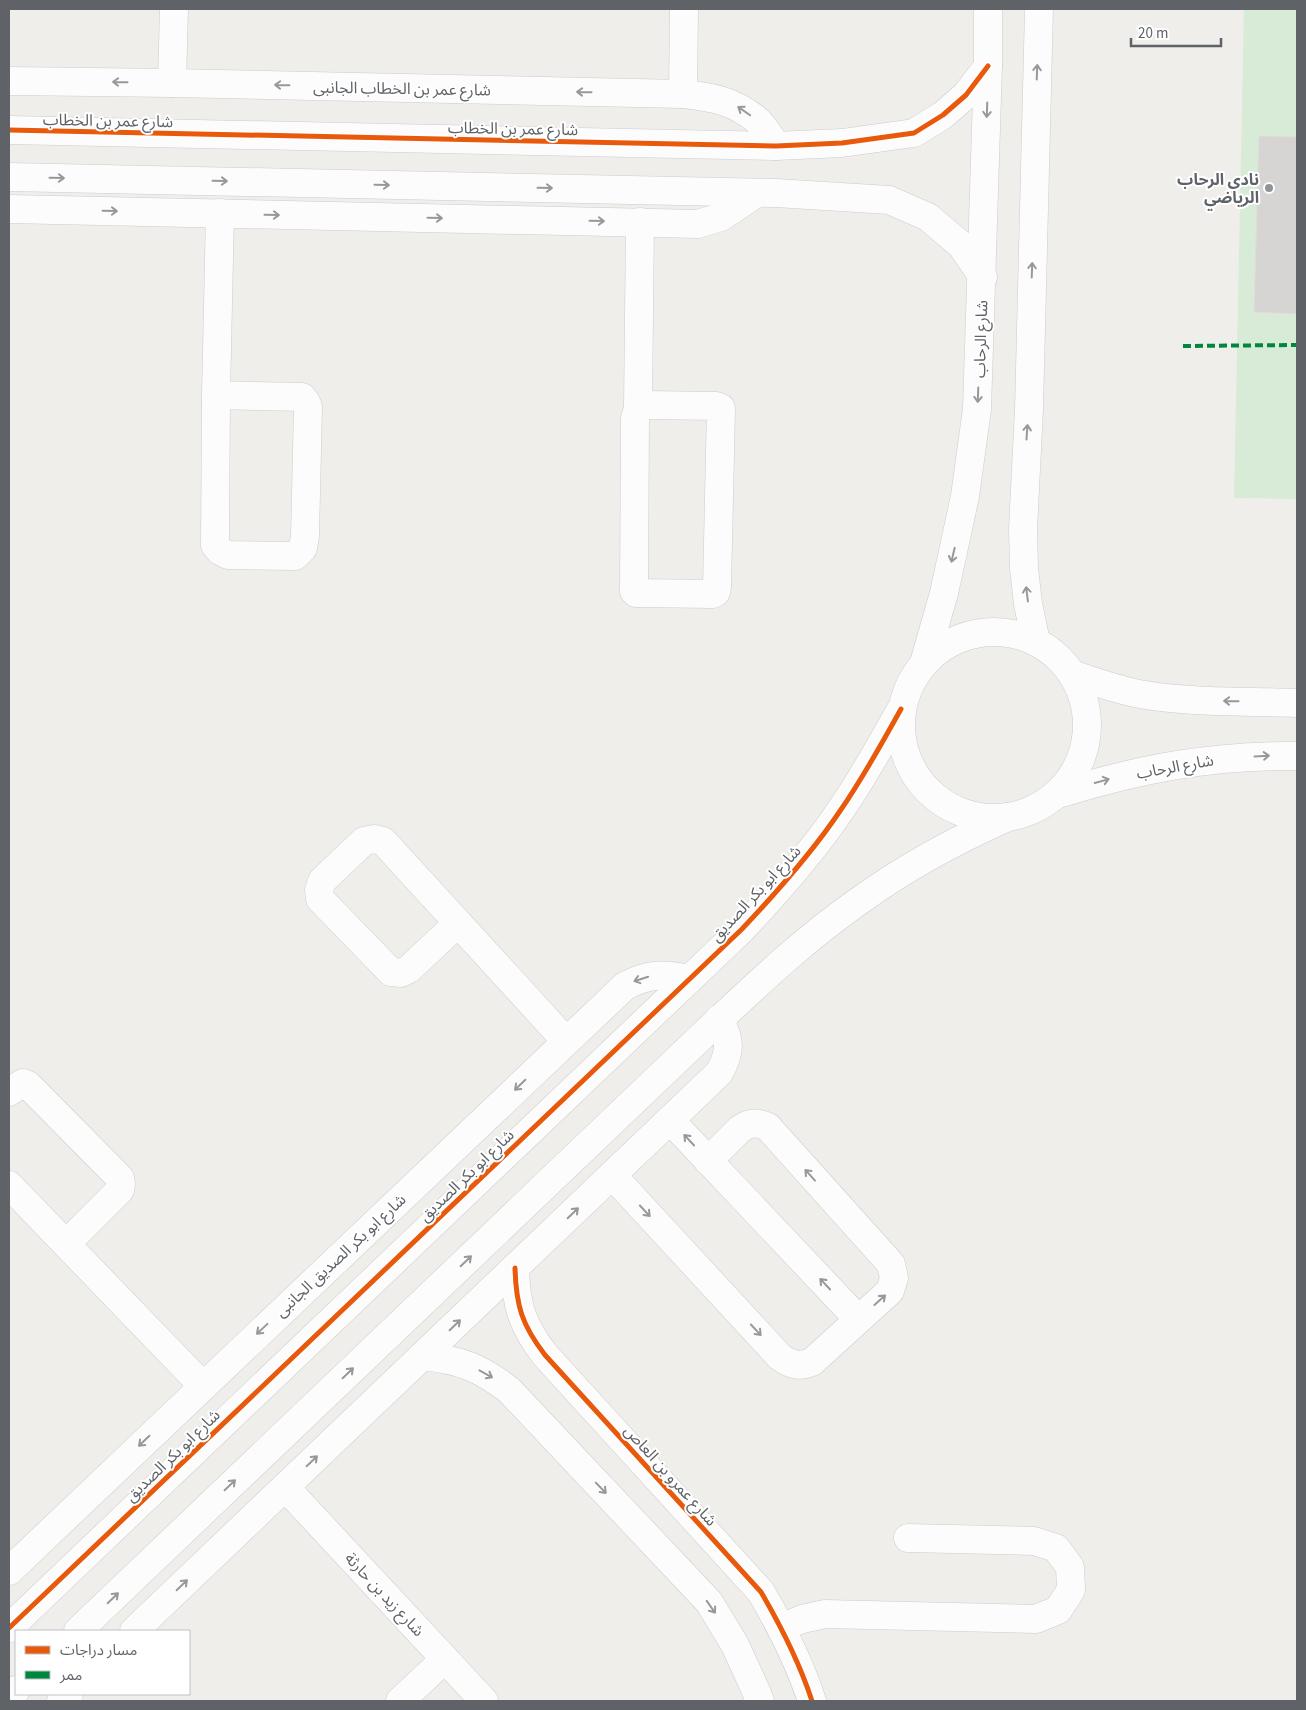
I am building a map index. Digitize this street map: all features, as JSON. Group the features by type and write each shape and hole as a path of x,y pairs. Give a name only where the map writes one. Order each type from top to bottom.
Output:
{"street":[{"path":"172,83 174,9"},
{"path":"683,94 684,9"},
{"name":"شارع الرحاب","path":"924,662 947,581 970,461 977,409 983,277 988,9"},
{"path":"1036,642 1028,604 1024,568 1023,529 1029,409 1039,9"},
{"name":"شارع عمر بن الخطاب","path":"9,130 776,146 842,143 914,133 943,115 966,95 988,66"},
{"name":"شارع عمر بن الخطاب الجانبى","path":"9,81 683,94 711,97 736,106 759,122 776,146"},
{"path":"9,177 757,193 889,200 928,217 961,245 983,277"},
{"path":"9,209 698,224 721,217 757,193"},
{"path":"216,394 302,397 306,402 308,407 305,536 303,548 295,556 228,554 220,551 215,545 216,394 220,213"},
{"path":"638,408 646,404 716,406 721,408 718,587 716,592 712,594 636,593 634,591 635,418 638,408 640,222"},
{"path":"79,1630 719,1020 815,934 858,901 931,854 969,834 1008,817 1034,809 1055,795 1073,774 1084,751 1087,724 1083,698 1072,674 1056,655 1036,642 1013,634 988,632 965,636 943,647 924,662 910,684 901,709 902,744 916,776 940,802 973,816 1008,817"},
{"path":"1072,674 1142,695 1182,700 1297,703"},
{"name":"شارع ابو بكر الصديق","path":"9,1628 742,930 785,883 840,811 901,709"},
{"name":"شارع الرحاب","path":"1055,795 1096,782 1174,764 1264,755 1297,756"},
{"path":"458,922 409,969 401,973 391,972 320,899 319,890 322,881 364,841 374,839 383,841 458,922 566,1041"},
{"name":"شارع ابو بكر الصديق الجانبى","path":"9,1571 202,1385 624,986 640,978 664,975 673,975 689,980"},
{"path":"135,1630 719,1073 727,1060 729,1046 726,1032 719,1020"},
{"path":"9,1092 23,1083 28,1085 120,1178 120,1190 66,1244"},
{"path":"670,1120 858,1320"},
{"path":"612,1175 787,1362 795,1365 812,1362 890,1291 894,1278 891,1264 768,1127 754,1123 746,1125 708,1160"},
{"path":"9,1186 202,1385"},
{"name":"شارع عمرو بن العاص","path":"515,1268 516,1292 521,1314 531,1336 545,1355 761,1592 801,1667 812,1701"},
{"path":"423,1356 469,1365 490,1376 509,1390 709,1602 736,1645 760,1701"},
{"name":"شارع زيد بن حارثة","path":"285,1487 484,1701"},
{"path":"781,1628 802,1619 825,1614 1036,1619 1058,1610 1071,1590 1070,1567 1056,1548 1034,1541 908,1538"},
{"path":"400,1701 445,1659"}],"green space":[{"name":"نادي الرحاب الرياضي","path":"1244,9 1297,9 1297,499 1234,498"}],"building":[{"path":"1259,136 1297,137 1297,314 1254,312"}],"marked path":[{"path":"1183,346 1297,345"}],"cycle path":[{"path":"9,130 776,146 842,143 914,133 943,115 966,95 988,66"},
{"path":"9,1628 742,929 793,872 829,827 864,773 901,709"},
{"path":"515,1268 519,1304 526,1324 537,1344 761,1592 790,1645 812,1701"}],"place":[{"name":"نادي الرحاب الرياضي","path":"1269,188"}]}
